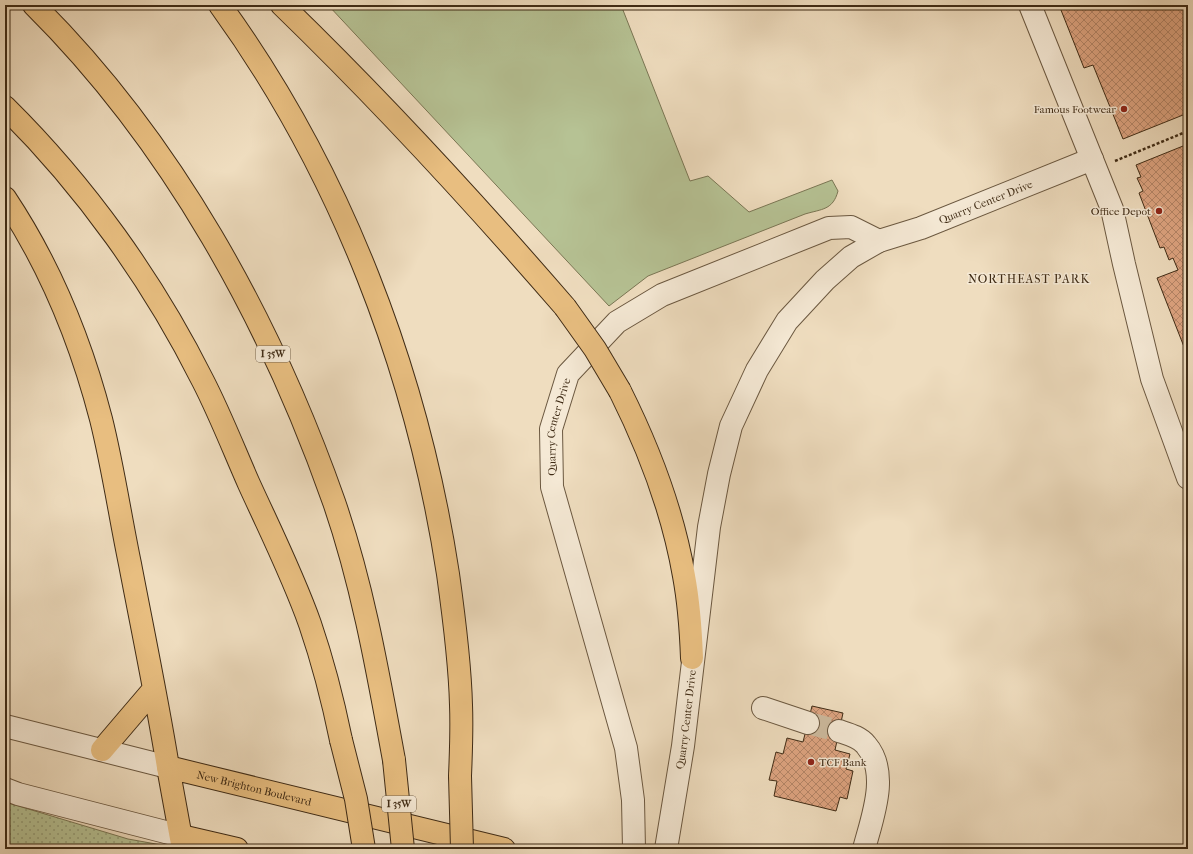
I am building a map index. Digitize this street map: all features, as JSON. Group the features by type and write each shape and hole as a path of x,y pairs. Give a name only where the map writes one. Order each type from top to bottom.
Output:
{"main road":[{"name":"I 35W","path":"34,5 61,32 99,75 141,129 180,187 217,247 248,302 276,360 304,424 338,518 371,637 394,760 403,849"},
{"path":"220,5 246,41 319,167 361,260 388,327 406,384 433,489 451,597 461,706 460,776 462,849"},
{"path":"282,5 352,74 528,263 565,307 595,349 620,392 638,429 670,519 684,575 692,658"},
{"path":"5,108 56,163 92,207 124,251 152,291 203,381 292,580 309,622 327,677 356,800 364,849"},
{"path":"5,198 42,263 64,310 99,412 154,689 182,842 237,849"},
{"path":"102,750 154,689"},
{"name":"New Brighton Boulevard","path":"168,767 504,849"}],"street":[{"path":"1030,5 1112,209 1125,270 1152,379 1188,478"},
{"name":"Quarry Center Drive","path":"666,849 683,746 692,658 709,527 731,426 757,370 787,321 825,280 851,257 878,241 921,228 1094,164"},
{"name":"Quarry Center Drive","path":"634,849 633,800 626,748 552,487 551,429 568,374 617,322 662,295 829,228 850,227 878,241"},
{"path":"763,708 808,723"},
{"name":"New Brighton Boulevard","path":"5,726 168,767"},
{"path":"839,731 859,739 867,745 874,759 878,777 878,794 864,849"},
{"path":"5,789 182,842"}],"path":[{"path":"1094,164 1188,130"},
{"path":"5,844 25,849"}],"green space":[{"path":"328,5 621,5 690,181 708,176 749,212 832,180 838,191 836,197 830,205 822,210 805,214 648,276 609,306"},
{"path":"5,802 128,839 184,849 5,849"}],"building":[{"path":"1059,5 1188,5 1188,113 1123,139 1093,65 1084,68"},
{"path":"1188,144 1188,357 1157,278 1178,270 1173,258 1169,260 1164,247 1160,248 1139,193 1143,191 1137,178 1141,177 1136,165"},
{"name":"TCF Bank","path":"812,706 843,713 835,750 850,754 846,769 853,771 847,799 840,797 836,811 774,796 777,781 769,780 776,752 783,754 787,738 803,742"}],"tunnel":[{"path":"808,723 839,731"}],"place":[{"name":"Famous Footwear","path":"1124,109"},
{"name":"Office Depot","path":"1159,211"},
{"name":"TCF Bank","path":"811,762"}],"district":[{"name":"NORTHEAST PARK","path":"1029,279"}]}
